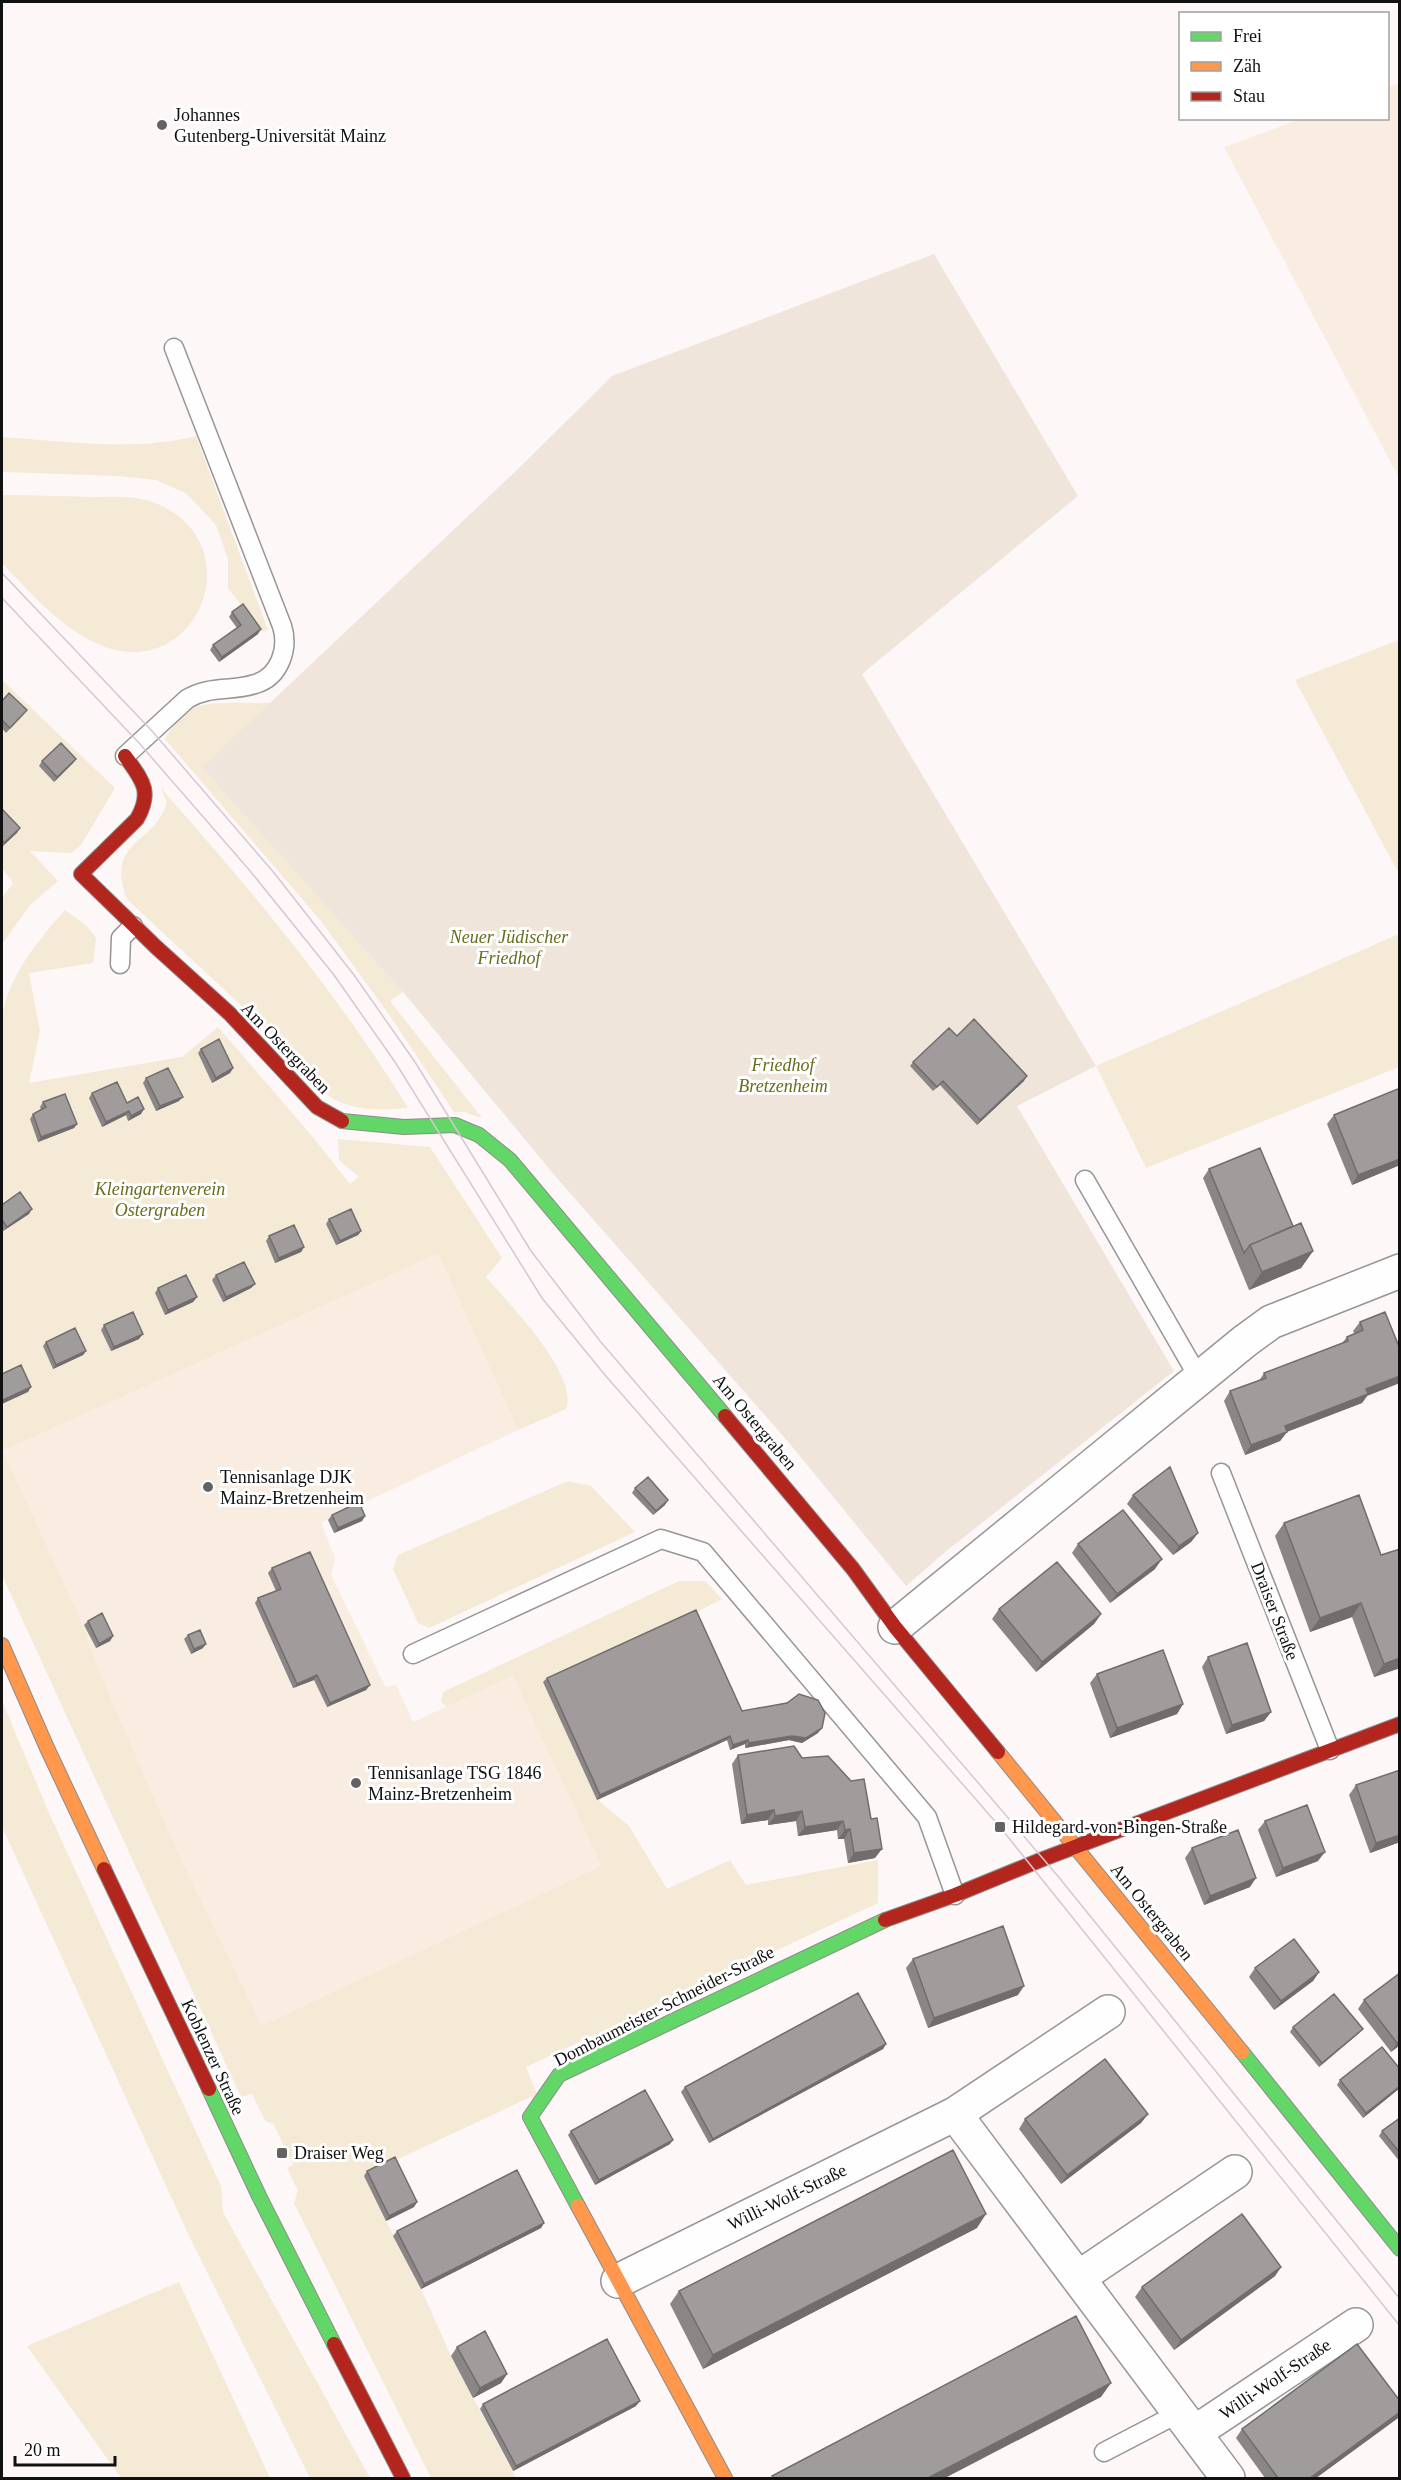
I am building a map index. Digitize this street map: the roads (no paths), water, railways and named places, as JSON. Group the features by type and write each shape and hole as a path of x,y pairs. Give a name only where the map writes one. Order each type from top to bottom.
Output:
{"street":[{"name":"Am Ostergraben","path":"125,756 146,790 147,799 137,819 81,874 133,926 230,1014 286,1077 317,1107 344,1122 404,1127 455,1125 479,1135 510,1160 853,1569 895,1627 1076,1847 1400,2249"},
{"path":"895,1627 1199,1378 1271,1322 1400,1271"},
{"name":"Koblenzer Straße","path":"2,1645 47,1748 259,2196 403,2478"},
{"path":"1076,1847 1400,1724"},
{"name":"Dombaumeister-Schneider-Straße","path":"726,2478 531,2117 559,2075 855,1932 1076,1847"},
{"name":"Willi-Wolf-Straße","path":"618,2280 955,2114 1108,2012"},
{"path":"955,2114 1228,2478"},
{"path":"1078,2278 1235,2172"},
{"name":"Willi-Wolf-Straße","path":"1186,2423 1356,2325"}],"lane":[{"path":"125,756 187,699 197,693 210,690 258,684 280,662 284,651 285,637 282,626 174,348"},
{"path":"120,964 122,938 133,926"},
{"path":"1085,1180 1199,1378"},
{"name":"Draiser Straße","path":"1221,1473 1330,1750"},
{"path":"413,1654 662,1539 703,1552 927,1817 955,1895"},
{"path":"1104,2452 1186,2423"}],"tram line":[{"path":"2,573 152,731 275,874 354,975 415,1062 531,1251 600,1341 1057,1875 1400,2299"},
{"path":"2,598 139,743 251,872 334,975 395,1062 542,1298 605,1375 1000,1827 1400,2326"}],"place":[{"name":"Johannes Gutenberg-Universität Mainz","path":"162,125"},
{"name":"Tennisanlage DJK Mainz-Bretzenheim","path":"208,1487"},
{"name":"Tennisanlage TSG 1846 Mainz-Bretzenheim","path":"356,1783"},
{"name":"Hildegard-von-Bingen-Straße","path":"1000,1827"},
{"name":"Draiser Weg","path":"282,2153"}],"park label":[{"name":"Neuer Jüdischer Friedhof","path":"509,947"},
{"name":"Friedhof Bretzenheim","path":"783,1075"},
{"name":"Kleingartenverein Ostergraben","path":"160,1199"}]}
